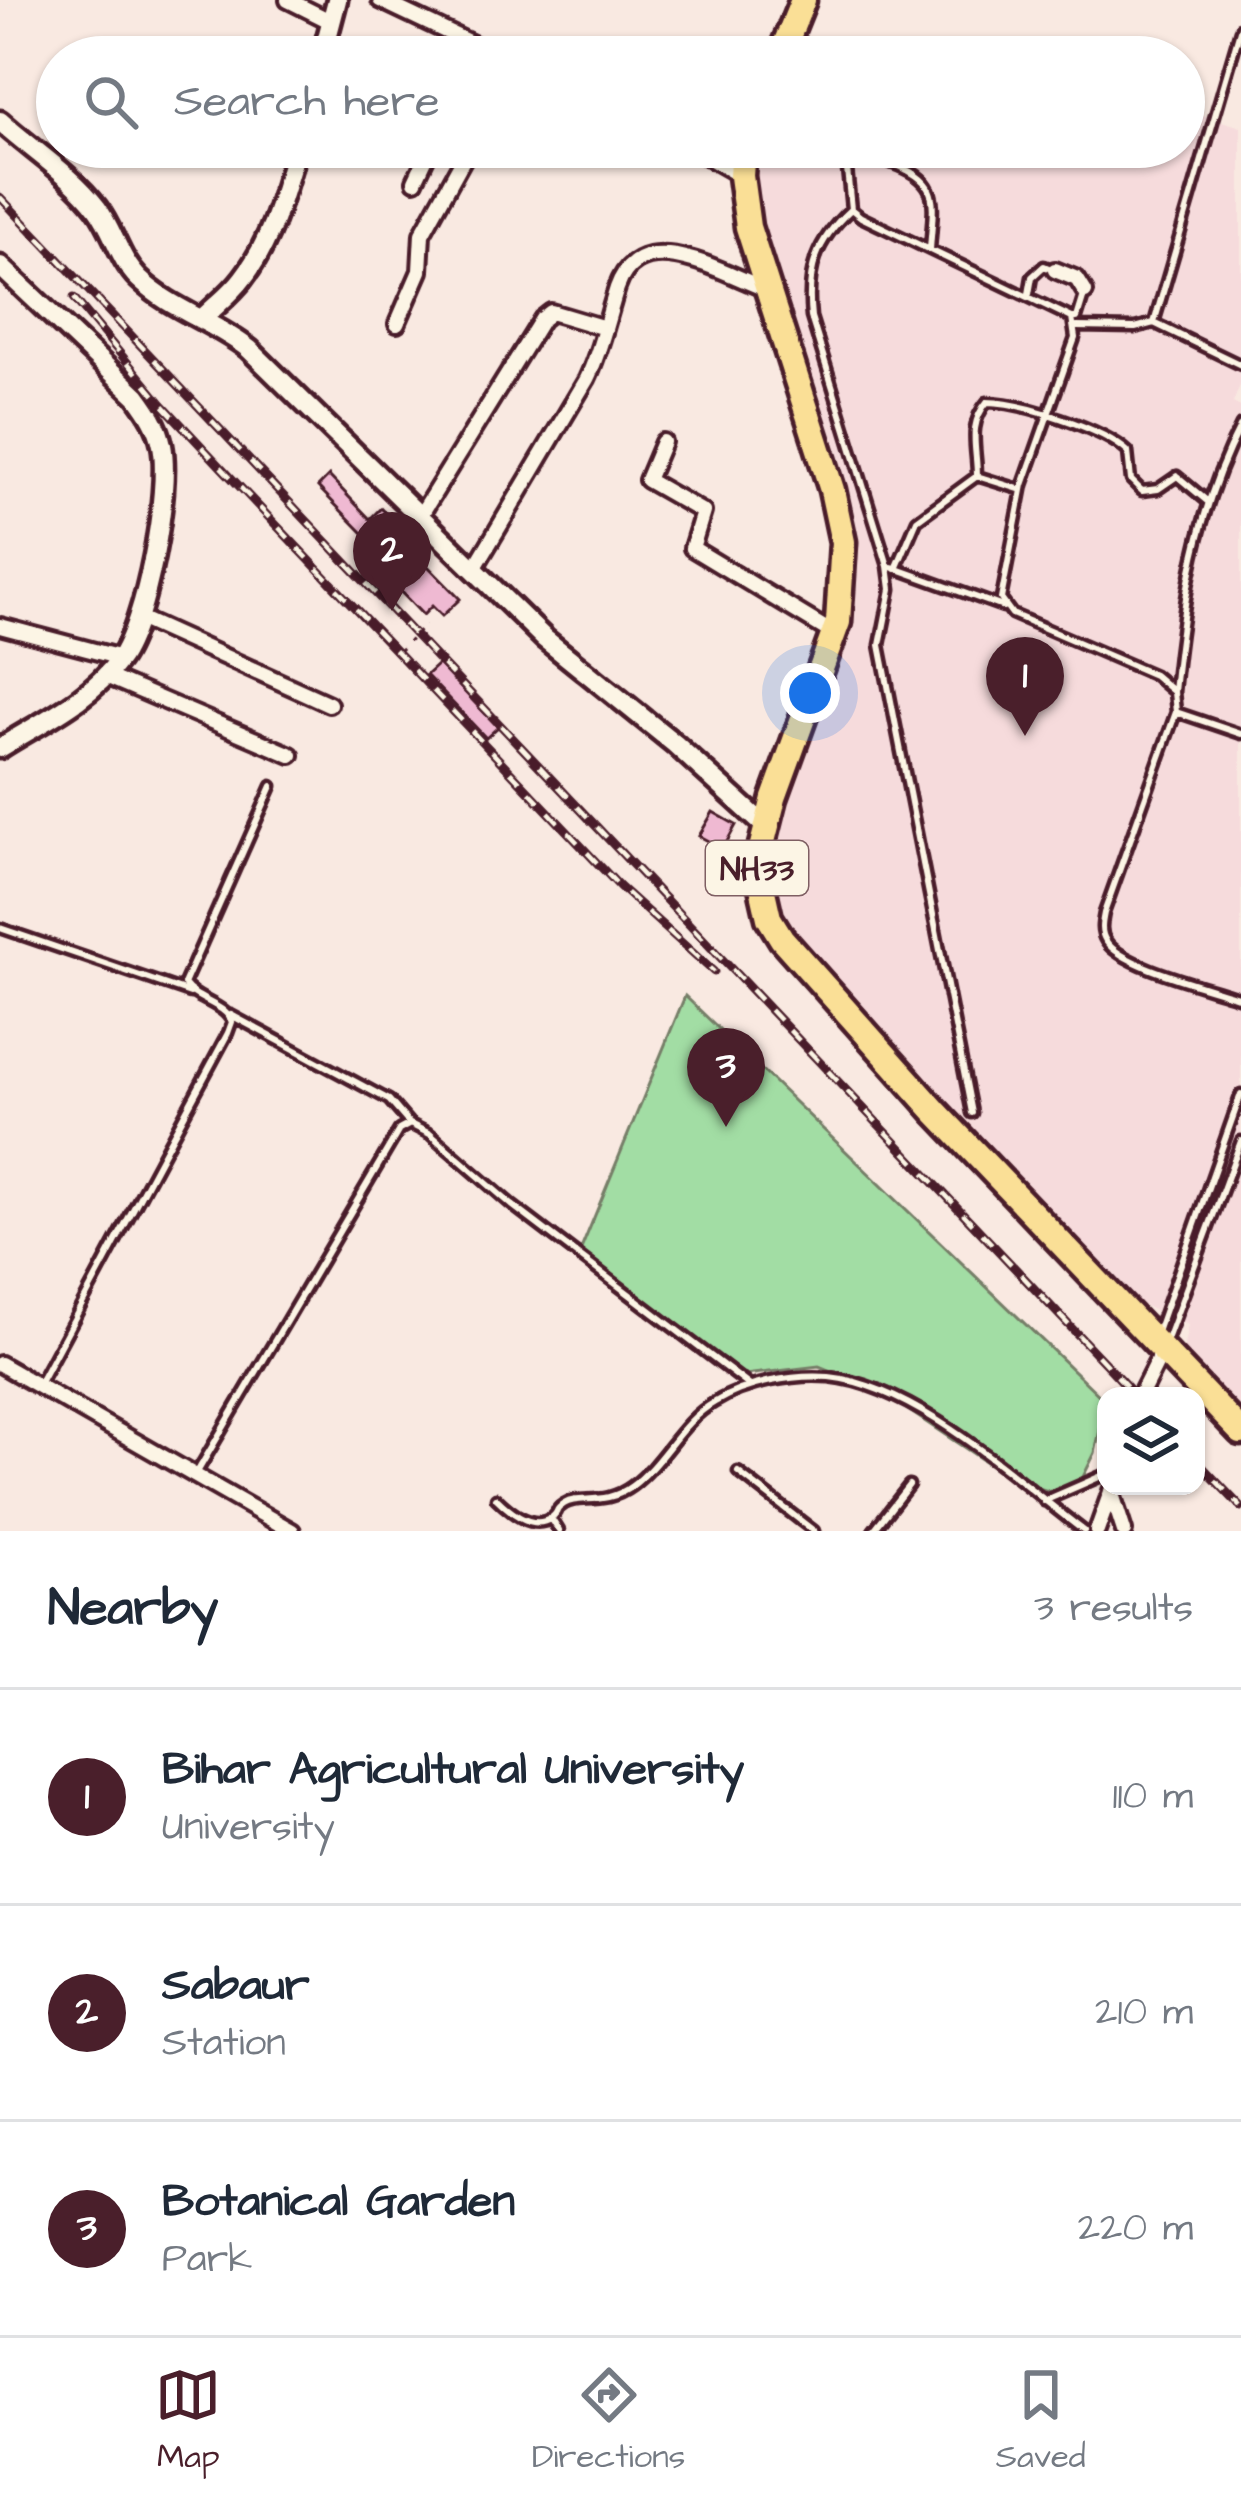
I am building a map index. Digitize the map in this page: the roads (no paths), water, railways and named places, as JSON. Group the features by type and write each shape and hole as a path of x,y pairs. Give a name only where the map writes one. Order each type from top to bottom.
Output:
{"highway":[{"path":"788,36 803,0"},
{"name":"NH33","path":"742,168 748,227 832,490 843,542 834,634 765,826 757,865 769,918 782,940 935,1111 1241,1432"}],"street":[{"path":"288,0 332,22"},
{"path":"328,36 337,0"},
{"path":"380,0 446,36"},
{"path":"0,122 36,153"},
{"path":"53,168 92,202 108,223 120,255 140,280 248,349 545,639 675,744 765,826"},
{"path":"203,318 243,279 283,196 291,168"},
{"path":"415,181 421,168"},
{"path":"397,324 420,271 422,234 458,168"},
{"path":"727,168 741,176"},
{"path":"474,569 587,379 622,274 642,255 671,254 766,289"},
{"path":"0,266 154,418 162,446 164,486 139,618 121,658 85,695 0,748"},
{"path":"1054,270 1077,279 1085,292"},
{"path":"420,516 542,319 551,312 560,313 605,328"},
{"path":"663,442 647,480 704,512 692,548 834,634"},
{"path":"139,618 329,704"},
{"path":"0,626 121,658"},
{"path":"106,676 291,755"},
{"path":"1143,1387 1159,1346"},
{"path":"0,1364 292,1531"},
{"path":"1097,1531 1110,1495"},
{"path":"1114,1495 1124,1531"}],"lane":[{"path":"1205,149 1241,27"},
{"path":"843,168 851,209"},
{"path":"905,168 925,179 933,204 930,250"},
{"path":"1154,323 1200,168"},
{"path":"851,209 1072,318 1077,327 1022,490 1001,589 1004,608"},
{"path":"851,209 821,243 809,302 816,343 892,567 880,645 972,1113"},
{"path":"1029,296 1033,277 1044,266 1054,270"},
{"path":"1072,318 1085,292"},
{"path":"1077,327 1135,328 1154,323 1241,365"},
{"path":"977,476 972,437 981,406 996,402 1048,415 1125,447 1131,480 1142,491 1158,489 1178,476 1207,501"},
{"path":"1241,425 1207,501 1190,575 1174,692 1176,712 1104,913 1102,936 1131,960 1241,998"},
{"path":"892,567 923,512 964,489 977,476"},
{"path":"977,476 1022,490"},
{"path":"892,567 1004,608 1154,675 1174,692"},
{"path":"1176,712 1241,734"},
{"path":"195,994 184,984 187,973 272,786"},
{"path":"0,928 195,994 389,1100 410,1124 430,1134 512,1205 750,1386"},
{"path":"38,1386 228,1033 232,1022 228,1013"},
{"path":"1159,1346 1241,1094"},
{"path":"195,1475 399,1130 410,1124"},
{"path":"1159,1346 1241,1141"},
{"path":"496,1498 511,1513 540,1522 565,1504 601,1501 623,1492 650,1470 693,1418 712,1403 750,1386 831,1377 890,1395 935,1418 1084,1531"},
{"path":"738,1472 814,1531"},
{"path":"1044,1501 1097,1478"},
{"path":"873,1531 909,1485"},
{"path":"550,1519 560,1531"}],"railway":[{"path":"0,197 1127,1387"},
{"path":"74,298 222,468 620,887 714,972"},
{"path":"1205,1469 1241,1507"}],"place":[{"name":"Sabaur","path":"392,611"},
{"name":"Bihar Agricultural University","path":"1025,736"},
{"name":"Botanical Garden","path":"726,1127"}]}
